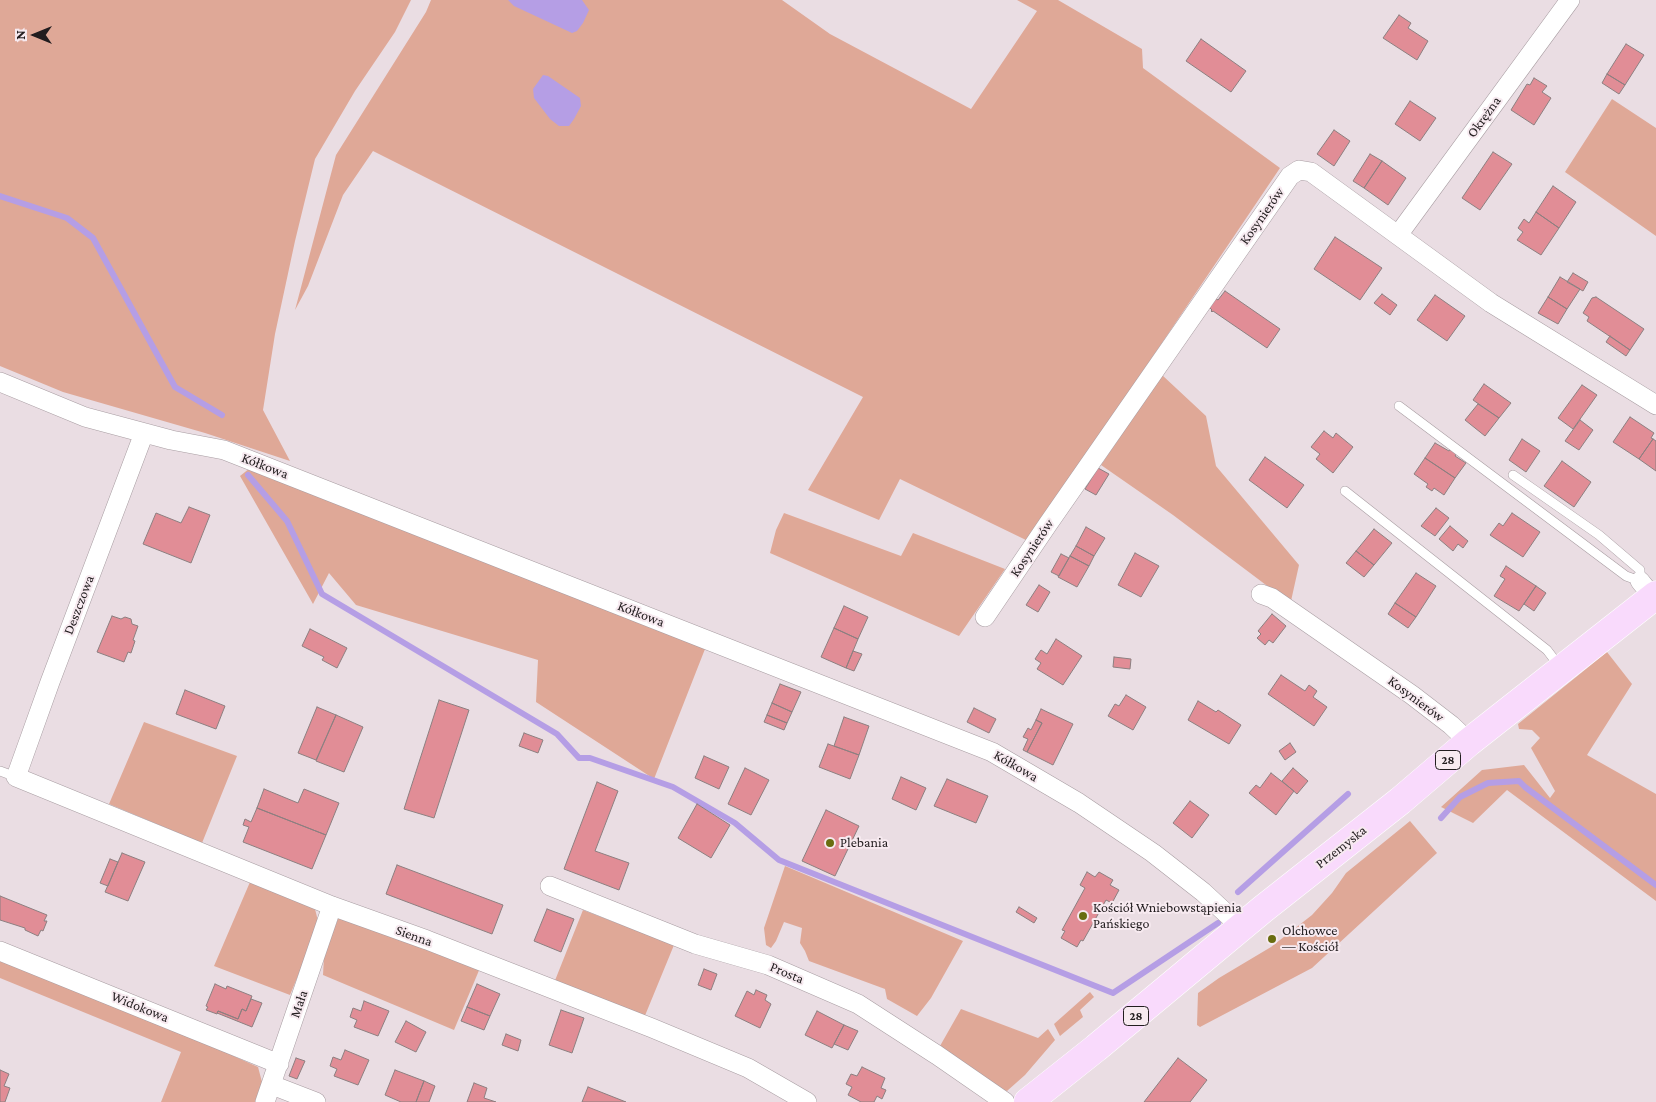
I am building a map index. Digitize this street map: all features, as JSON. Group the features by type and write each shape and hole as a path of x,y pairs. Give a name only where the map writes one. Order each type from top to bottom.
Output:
{"main road":[{"name":"Przemyska","path":"1028,1102 1263,909 1562,669 1650,591"}],"street":[{"name":"Okrężna","path":"1398,235 1570,0"},
{"name":"Kosynierów","path":"986,617 1053,517 1290,176 1299,170 1311,172 1491,303 1656,405"},
{"name":"Kółkowa","path":"0,382 85,417 144,433 224,450 992,752 1079,802 1153,853 1202,892 1242,928"},
{"name":"Deszczowa","path":"8,774 50,682 144,433"},
{"name":"Kosynierów","path":"1261,594 1272,598 1404,689 1451,725 1469,742"},
{"name":"Sienna","path":"8,774 332,906 427,940 652,1028 748,1068 807,1102"},
{"name":"Prosta","path":"550,886 695,944 768,965 858,1004 974,1079 1005,1102"},
{"name":"Mała","path":"269,1094 332,906"},
{"name":"Widokowa","path":"0,951 279,1064"},
{"path":"269,1094 316,1102"}],"lane":[{"path":"1399,406 1626,576 1650,591"},
{"path":"1513,475 1599,535 1640,570 1650,591"},
{"path":"1345,492 1547,650 1562,669"}],"shaded area":[{"path":"0,0 411,0 395,32 355,91 315,159 275,334 263,410 290,461 205,433 63,392 0,366"},
{"path":"431,0 782,0 830,34 971,109 1037,11 1017,0 1058,0 1142,49 1143,68 1280,168 1085,457 1026,540 900,479 879,520 808,490 863,397 373,151 343,195 308,286 295,310 336,155 426,12"},
{"path":"508,0 582,0 589,10 583,23 577,31 572,33 514,6"},
{"path":"543,75 548,76 580,98 581,106 569,126 559,126 550,119 534,98 533,89"},
{"path":"1612,99 1656,128 1656,236 1565,172"},
{"path":"1162,375 1206,416 1216,466 1299,565 1291,601 1266,585 1173,515 1101,465"},
{"path":"250,468 303,491 705,649 654,779 536,702 538,660 356,605 329,573 313,604 240,476"},
{"path":"784,513 901,556 913,533 1005,569 959,636 770,553 776,530"},
{"path":"1607,652 1632,684 1587,755 1656,794 1656,901 1507,790 1473,823 1441,807 1482,770 1524,765 1550,798 1555,791 1531,748 1540,738 1532,730 1519,729 1518,724"},
{"path":"144,722 237,756 202,843 109,804"},
{"path":"1410,821 1437,853 1312,968 1200,1027 1197,1025 1198,993 1271,947 1312,915 1332,893 1346,873"},
{"path":"785,866 963,941 931,998 917,1016 887,999 885,989 809,961 800,943 802,928 784,922 771,948 766,945 764,928"},
{"path":"250,882 315,909 319,925 290,995 214,966"},
{"path":"583,910 674,945 644,1018 554,983"},
{"path":"339,916 480,968 454,1030 323,975 324,957"},
{"path":"0,959 207,1044 258,1067 262,1082 255,1102 161,1102 181,1052 0,978"},
{"path":"1090,992 1094,997 1080,1010 1083,1017 1060,1036 1054,1024"},
{"path":"961,1009 1038,1038 1048,1029 1055,1040 1025,1075 1007,1091 996,1087 940,1046"}],"building":[{"path":"1399,15 1411,23 1408,28 1428,41 1417,60 1383,38"},
{"path":"1201,39 1246,71 1231,92 1186,61"},
{"path":"1626,44 1644,55 1625,85 1607,74"},
{"path":"1607,74 1625,85 1619,94 1602,83"},
{"path":"1534,78 1547,86 1542,92 1551,98 1534,125 1511,110 1527,84 1530,85"},
{"path":"1410,101 1436,118 1420,141 1395,124"},
{"path":"1334,130 1350,141 1334,166 1317,154"},
{"path":"1493,152 1512,164 1480,210 1462,198"},
{"path":"1370,154 1382,161 1364,188 1353,181"},
{"path":"1382,161 1406,178 1388,205 1364,188"},
{"path":"1553,186 1576,202 1559,228 1536,212"},
{"path":"1536,212 1559,228 1541,255 1517,240 1523,232 1518,228 1524,219 1529,223"},
{"path":"1335,237 1382,268 1360,300 1314,269"},
{"path":"1573,273 1588,282 1583,291 1567,282"},
{"path":"1560,277 1580,289 1567,309 1548,297"},
{"path":"1225,291 1280,329 1267,348 1211,311 1209,307 1215,298 1218,300"},
{"path":"1382,294 1397,305 1390,315 1374,303"},
{"path":"1435,295 1465,316 1447,341 1417,320"},
{"path":"1548,297 1567,309 1558,324 1538,313"},
{"path":"1596,297 1644,329 1630,350 1587,321 1589,317 1583,313 1592,298"},
{"path":"1610,336 1630,350 1626,356 1606,342"},
{"path":"1484,384 1511,403 1499,418 1473,400"},
{"path":"1582,385 1597,395 1573,429 1558,418"},
{"path":"1478,404 1499,418 1485,436 1465,420"},
{"path":"1630,417 1654,433 1651,438 1653,439 1639,459 1613,442"},
{"path":"1580,420 1593,430 1579,450 1565,441"},
{"path":"1324,431 1333,438 1336,433 1353,447 1333,473 1316,459 1320,454 1311,447"},
{"path":"1522,439 1540,451 1526,472 1509,460"},
{"path":"1653,439 1656,441 1656,471 1639,459"},
{"path":"1435,443 1449,451 1451,448 1457,453 1455,456 1466,463 1455,478 1425,458"},
{"path":"1265,457 1304,485 1287,508 1249,480"},
{"path":"1425,458 1455,478 1444,495 1434,488 1432,491 1426,487 1428,484 1414,474"},
{"path":"1562,461 1591,482 1574,507 1544,486"},
{"path":"1098,468 1109,474 1096,495 1085,489"},
{"path":"189,507 210,515 191,563 143,544 156,513 181,523"},
{"path":"1436,508 1449,518 1435,536 1421,526"},
{"path":"1512,513 1540,532 1523,557 1490,535 1499,523 1503,526"},
{"path":"1450,526 1468,541 1463,548 1458,544 1453,551 1439,539"},
{"path":"1086,527 1105,538 1094,556 1076,546"},
{"path":"1374,529 1392,543 1374,565 1356,551"},
{"path":"1076,546 1094,556 1089,566 1070,556"},
{"path":"1356,551 1374,565 1364,577 1346,563"},
{"path":"1135,553 1159,566 1141,597 1118,585"},
{"path":"1061,554 1069,558 1059,576 1051,572"},
{"path":"1070,556 1089,566 1077,587 1058,577"},
{"path":"1506,566 1536,586 1519,611 1494,596 1505,579 1500,576"},
{"path":"1416,573 1436,586 1416,617 1395,603"},
{"path":"1039,585 1050,592 1038,612 1026,605"},
{"path":"1536,586 1546,593 1534,611 1524,604"},
{"path":"1395,603 1416,617 1408,628 1388,614"},
{"path":"844,606 868,617 858,639 834,628"},
{"path":"1272,614 1286,626 1273,643 1269,640 1265,645 1257,638 1261,634 1258,631"},
{"path":"112,616 121,619 125,617 131,619 132,624 138,626 131,653 128,652 124,662 97,652"},
{"path":"834,628 858,639 846,668 821,657"},
{"path":"310,629 347,648 337,668 322,660 324,657 302,646"},
{"path":"1056,639 1082,656 1063,685 1037,669 1041,663 1035,659 1041,650 1047,654"},
{"path":"853,651 862,654 854,671 846,668"},
{"path":"1114,657 1131,659 1130,669 1113,667"},
{"path":"1281,675 1305,691 1309,685 1317,691 1313,697 1327,707 1314,726 1268,694"},
{"path":"780,684 801,692 792,712 772,703"},
{"path":"185,690 225,706 216,729 176,714"},
{"path":"1126,695 1146,707 1133,730 1108,716 1115,704 1119,706"},
{"path":"439,700 469,710 434,818 404,809"},
{"path":"1198,701 1216,712 1218,710 1241,725 1229,744 1188,720"},
{"path":"772,703 792,712 787,723 767,715"},
{"path":"317,707 336,715 316,760 298,753"},
{"path":"974,708 996,719 989,733 967,722"},
{"path":"1041,709 1073,724 1053,765 1027,752 1042,723 1036,720"},
{"path":"336,715 363,727 344,772 316,761"},
{"path":"767,715 787,723 784,730 764,722"},
{"path":"844,717 869,726 859,755 834,746"},
{"path":"1036,720 1042,723 1027,752 1023,750 1028,739 1023,737 1028,728 1031,730"},
{"path":"524,733 543,740 538,753 519,746"},
{"path":"1290,743 1296,752 1285,760 1279,751"},
{"path":"828,744 859,755 850,779 819,767"},
{"path":"704,756 729,767 719,789 695,778"},
{"path":"745,768 769,780 751,815 728,804"},
{"path":"1293,768 1308,781 1297,794 1282,781"},
{"path":"1271,773 1294,791 1276,815 1249,793 1256,785 1260,788"},
{"path":"901,777 926,788 916,810 892,799"},
{"path":"947,779 988,796 976,823 934,806"},
{"path":"597,782 618,791 595,851 629,863 619,890 564,869"},
{"path":"264,789 298,803 304,789 339,803 326,835 257,808"},
{"path":"1190,801 1209,815 1192,838 1173,823"},
{"path":"697,804 730,825 711,858 678,838"},
{"path":"257,808 326,835 312,869 243,842 249,827 243,825 245,819 251,822"},
{"name":"Plebania","path":"826,810 859,826 835,876 802,861"},
{"path":"122,853 145,862 128,901 105,892"},
{"path":"110,859 118,862 108,886 100,883"},
{"path":"397,865 503,905 492,934 386,894"},
{"name":"Kościół Wniebowstąpienia Pańskiego","path":"1087,872 1095,877 1099,872 1113,880 1110,885 1119,890 1112,903 1106,900 1083,941 1081,940 1077,947 1061,938 1065,931 1062,930 1085,888 1080,885"},
{"path":"0,896 47,915 43,931 41,930 38,936 25,930 25,928 0,920"},
{"path":"1019,907 1037,918 1034,923 1016,912"},
{"path":"547,909 574,919 561,952 534,941"},
{"path":"704,969 717,974 711,990 698,985"},
{"path":"215,984 226,989 227,986 252,996 246,1011 242,1009 238,1019 218,1011 217,1014 206,1010"},
{"path":"477,984 500,994 490,1016 467,1007"},
{"path":"756,990 767,995 765,1000 771,1004 760,1028 735,1016 747,991 754,995"},
{"path":"251,999 262,1003 252,1027 217,1013 218,1011 238,1019 242,1009 246,1011"},
{"path":"364,1001 389,1011 378,1036 354,1027 357,1020 350,1017 353,1008 361,1011"},
{"path":"467,1007 490,1016 484,1030 461,1021"},
{"path":"561,1010 584,1018 572,1053 549,1045"},
{"path":"817,1011 844,1025 832,1048 805,1035"},
{"path":"406,1021 426,1032 416,1052 395,1042"},
{"path":"844,1025 858,1031 848,1050 834,1044"},
{"path":"506,1034 521,1040 518,1051 502,1045"},
{"path":"345,1050 369,1060 358,1085 334,1076 337,1069 330,1066 333,1057 341,1060"},
{"path":"296,1058 305,1061 297,1079 289,1076"},
{"path":"1178,1058 1207,1080 1190,1102 1144,1102"},
{"path":"862,1067 885,1078 881,1088 886,1090 882,1099 877,1096 874,1102 861,1102 848,1095 852,1087 846,1084 851,1074 857,1076"},
{"path":"0,1070 9,1074 4,1086 10,1088 5,1102 0,1102"},
{"path":"395,1070 424,1081 416,1102 401,1102 385,1095"},
{"path":"424,1081 435,1086 429,1102 416,1102"},
{"path":"474,1083 487,1088 484,1098 496,1102 467,1102"},
{"path":"588,1087 626,1102 582,1102"}],"waterway":[{"path":"0,196 67,218 93,238 175,387 222,415"},
{"path":"248,475 287,521 322,594 557,734 579,758 590,758 673,787 735,823 779,860 1113,993 1218,923"},
{"path":"1441,818 1460,797 1488,783 1519,781 1656,885"},
{"path":"1238,892 1348,794"}],"place":[{"name":"Plebania","path":"830,843"},
{"name":"Kościół Wniebowstąpienia Pańskiego","path":"1083,916"},
{"name":"Olchowce — Kościół","path":"1272,939"}]}
